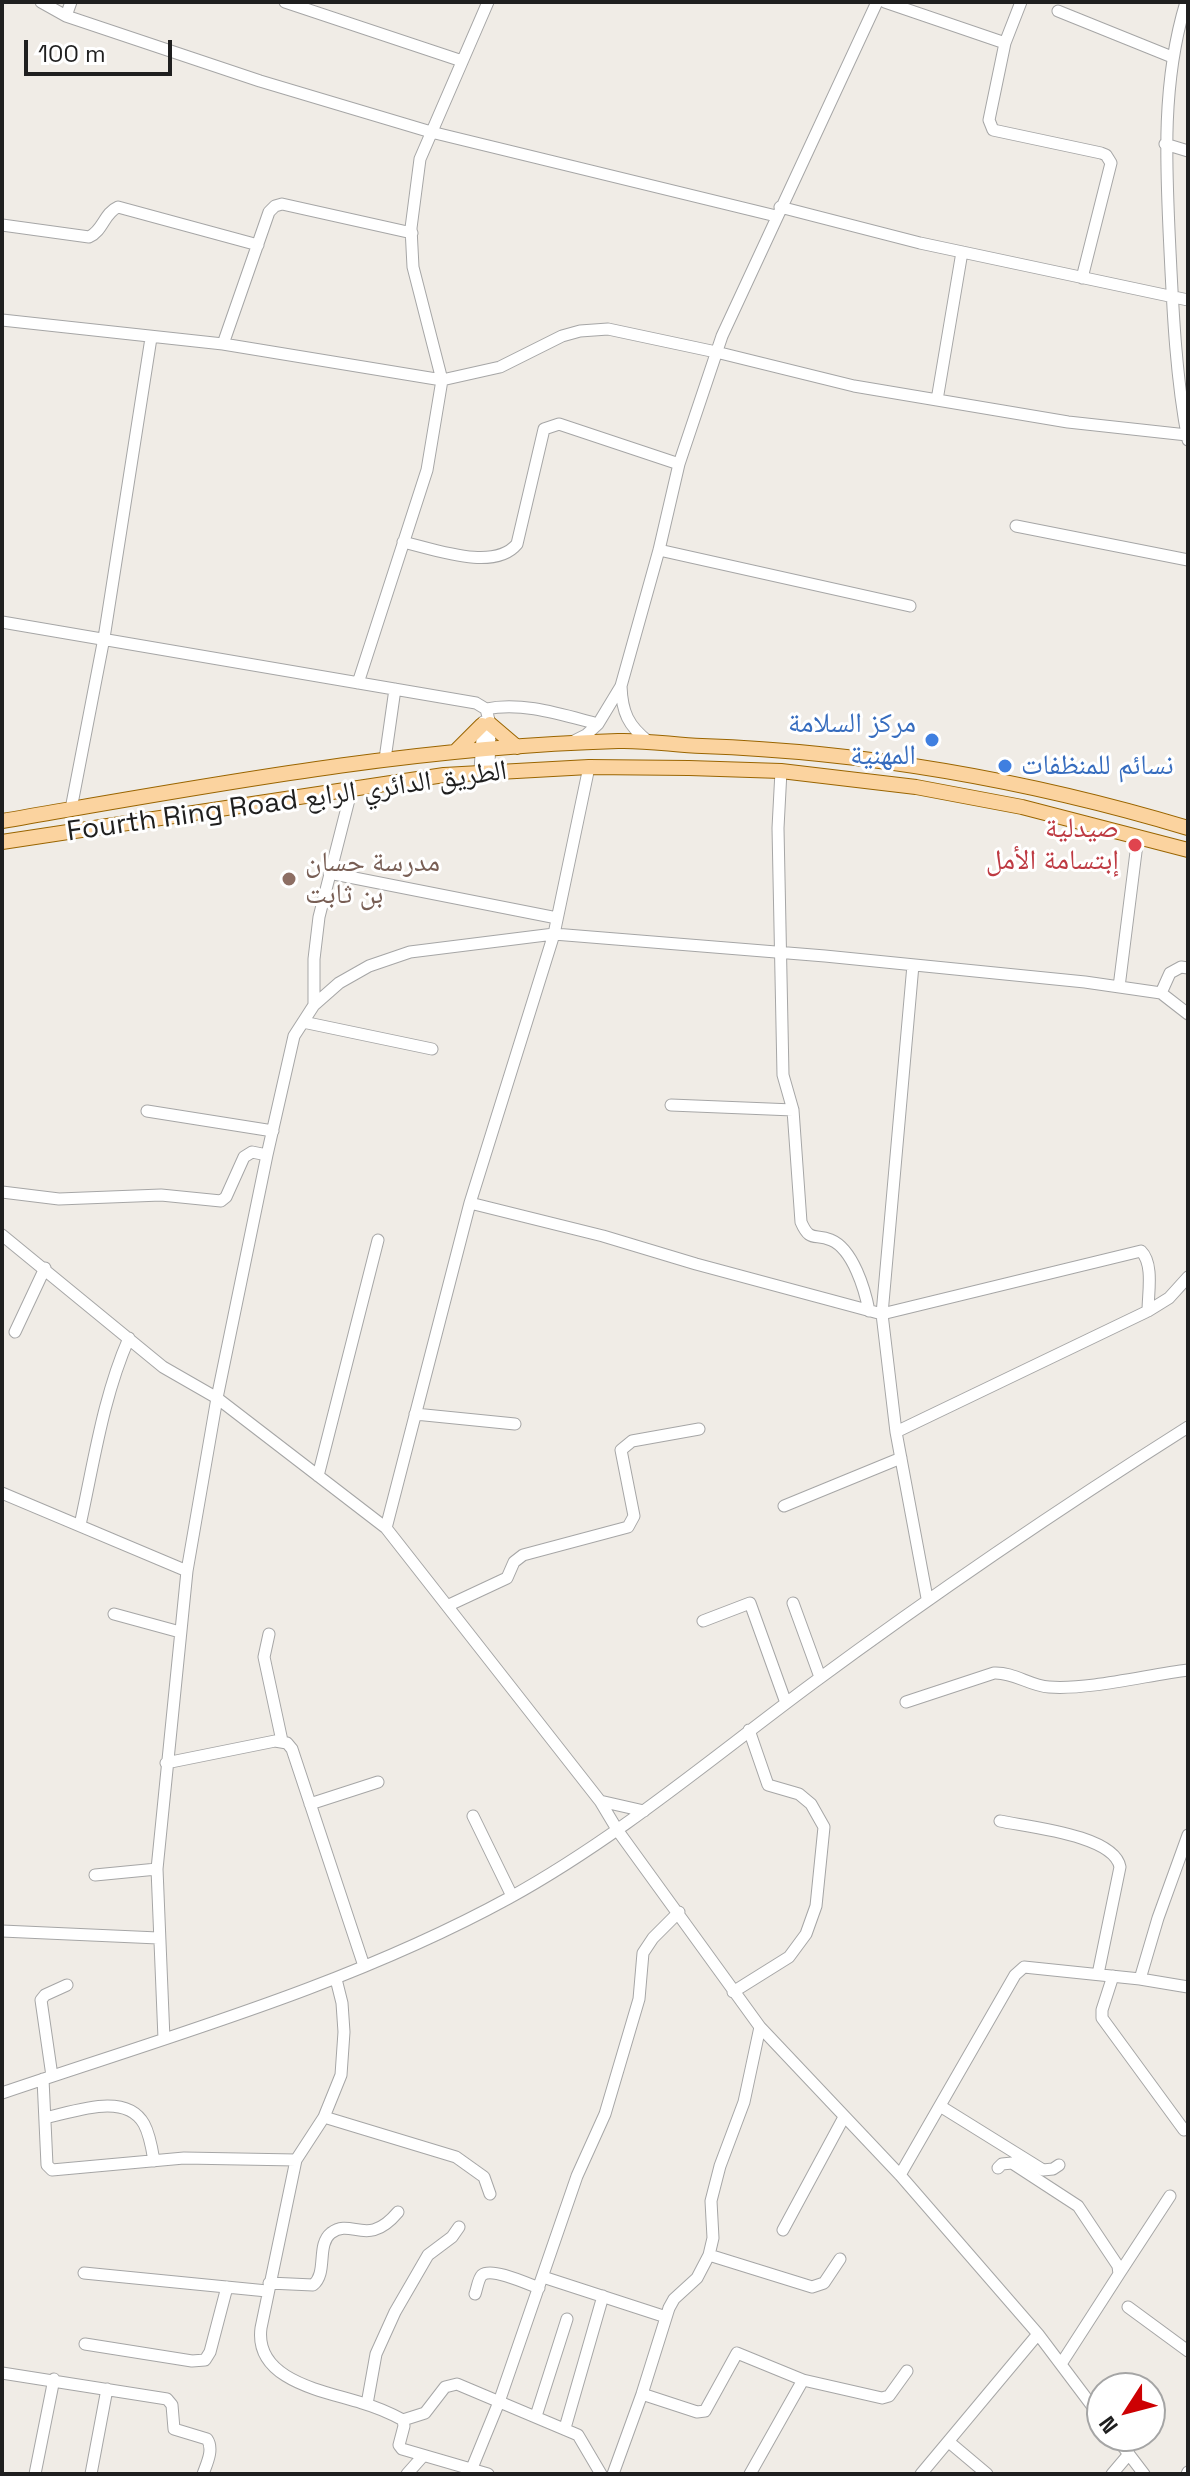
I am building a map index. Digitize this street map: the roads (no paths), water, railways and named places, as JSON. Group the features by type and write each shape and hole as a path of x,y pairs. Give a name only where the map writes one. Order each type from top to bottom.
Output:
{"main road":[{"path":"455,752 486,718 517,747"},
{"path":"2,821 385,759 517,747 649,742 791,749 920,766 1032,786 1188,828"},
{"name":"Fourth Ring Road الطريق الدائري الرابع","path":"2,842 352,788 484,771 589,767 781,771 916,787 1022,807 1188,850"}],"street":[{"path":"41,2 66,16 260,81 431,132 1188,300"},
{"path":"66,16 71,2"},
{"path":"285,2 462,61"},
{"path":"358,683 427,470 442,380 413,267 412,233 420,159 488,2"},
{"path":"567,744 586,735 598,724 621,686 679,464 716,352 778,211 877,2"},
{"path":"885,2 1005,43"},
{"path":"1021,2 1005,43 989,120 993,130 1101,153 1111,163 1082,278"},
{"path":"2,320 223,344 442,380 500,367 562,336 608,329 854,386 1068,422 1187,438 1172,298 1165,144 1172,57 1186,2"},
{"path":"1058,11 1172,57"},
{"path":"1165,144 1188,151"},
{"path":"223,344 269,212 275,206 282,204 412,233"},
{"path":"2,225 89,237 118,207 258,245"},
{"path":"937,400 962,252"},
{"path":"71,809 104,638 151,338"},
{"path":"403,542 478,558 497,558 510,553 517,544 544,429 552,424 679,464"},
{"path":"1016,526 1188,560"},
{"path":"659,550 910,606"},
{"path":"2,622 476,703 486,718 484,771"},
{"path":"621,686 621,707 626,720 649,742"},
{"path":"385,759 395,689"},
{"path":"486,718 501,706 535,709 598,724"},
{"path":"386,1528 470,1203 554,934 589,767"},
{"path":"781,771 778,828 783,1075 793,1110 801,1222 812,1238 830,1239 842,1248 856,1269 869,1311"},
{"path":"314,1005 314,959 319,917 352,788"},
{"path":"1119,987 1138,836"},
{"path":"329,873 557,918"},
{"path":"164,2039 157,1869 187,1571 217,1398 267,1155 294,1036 314,1005 339,983 369,966 410,952 554,934 913,965 1119,987 1161,993 1188,1014"},
{"path":"913,965 882,1314 896,1432 927,1598"},
{"path":"1161,993 1170,973 1181,967 1188,968"},
{"path":"303,1022 432,1049"},
{"path":"671,1105 793,1110"},
{"path":"147,1111 273,1131"},
{"path":"2,1192 59,1199 161,1195 221,1201 226,1197 247,1154 267,1155"},
{"path":"470,1203 603,1236 882,1314 1136,1250 1146,1255 1148,1264 1148,1311"},
{"path":"2,1235 163,1367 217,1398 386,1528 600,1801 618,1831 760,2027 900,2175 1038,2334 1086,2398"},
{"path":"318,1476 378,1240"},
{"path":"15,1332 45,1268"},
{"path":"896,1432 1148,1311 1169,1298 1188,1277"},
{"path":"80,1525 107,1401 117,1365 129,1338"},
{"path":"415,1414 515,1424"},
{"path":"2,2093 336,1979 474,1917 512,1896 618,1831 927,1598 1188,1427"},
{"path":"447,1606 507,1578 514,1562 523,1555 628,1527 634,1516 621,1450 623,1446 632,1441 699,1429"},
{"path":"784,1506 901,1458"},
{"path":"2,1493 187,1571"},
{"path":"703,1621 750,1603 786,1703"},
{"path":"793,1603 820,1677"},
{"path":"114,1614 180,1632"},
{"path":"269,1634 264,1657 282,1741 292,1749 364,1966"},
{"path":"906,1702 994,1673 1004,1673 1045,1687 1067,1687 1188,1670"},
{"path":"733,1992 789,1957 806,1934 816,1906 824,1827 811,1804 799,1794 768,1785 749,1730"},
{"path":"166,1763 282,1741"},
{"path":"310,1804 378,1782"},
{"path":"600,1801 644,1811"},
{"path":"473,1816 512,1896"},
{"path":"1000,1821 1092,1841 1115,1854 1120,1867 1098,1974"},
{"path":"1140,1979 1188,1835"},
{"path":"95,1875 157,1869"},
{"path":"472,2468 499,2402 577,2176 605,2114 639,1999 643,1953 679,1912"},
{"path":"2,1931 158,1938"},
{"path":"900,2175 1019,1970 1029,1966 1188,1987"},
{"path":"1113,1976 1102,2018 1187,2130"},
{"path":"336,1979 342,2003 344,2056 341,2075 324,2117 296,2160 259,2342 266,2356 279,2371 296,2383 367,2404 403,2420 425,2413 445,2387 451,2384 565,2428 582,2439 583,2447 601,2474"},
{"path":"67,1985 41,2000 47,2078 47,2165 52,2170 184,2158 296,2160"},
{"path":"613,2474 666,2317 674,2299 697,2278 709,2255 713,2238 711,2201 720,2166 744,2102 760,2027"},
{"path":"45,2118 104,2106 133,2112 146,2126 154,2161"},
{"path":"940,2106 1043,2170 1059,2165"},
{"path":"324,2117 456,2157 484,2177 490,2194"},
{"path":"783,2230 844,2117"},
{"path":"998,2168 1002,2164 1012,2163 1069,2198 1086,2215 1118,2266 1119,2274"},
{"path":"1061,2364 1170,2196"},
{"path":"84,2273 227,2287 313,2285 320,2278 325,2241 331,2234 343,2229 381,2229 398,2212"},
{"path":"367,2404 376,2354 395,2312 428,2255 452,2237 459,2227"},
{"path":"709,2255 812,2287 824,2283 840,2259"},
{"path":"475,2294 481,2277 487,2273 504,2275 603,2296 666,2317"},
{"path":"85,2344 200,2362 210,2352 227,2287"},
{"path":"565,2428 603,2296"},
{"path":"1128,2307 1188,2351"},
{"path":"536,2416 567,2319"},
{"path":"921,2474 1038,2334"},
{"path":"642,2394 697,2412 705,2411 737,2353 803,2380 884,2398 889,2396 907,2371"},
{"path":"2,2373 167,2399 172,2405 174,2429 207,2439 210,2443 211,2450 203,2474"},
{"path":"35,2474 54,2379"},
{"path":"750,2474 803,2380"},
{"path":"91,2474 107,2389"},
{"path":"403,2420 400,2447 488,2474"},
{"path":"949,2442 987,2474"},
{"path":"1112,2474 1129,2454 1144,2474"},
{"path":"407,2474 423,2456"}],"place":[{"name":"مركز السلامة المهنية","path":"932,740"},
{"name":"نسائم للمنظفات","path":"1005,766"},
{"name":"صيدلية إبتسامة الأمل","path":"1135,845"},
{"name":"مدرسة حسان بن ثابت","path":"289,879"}]}
